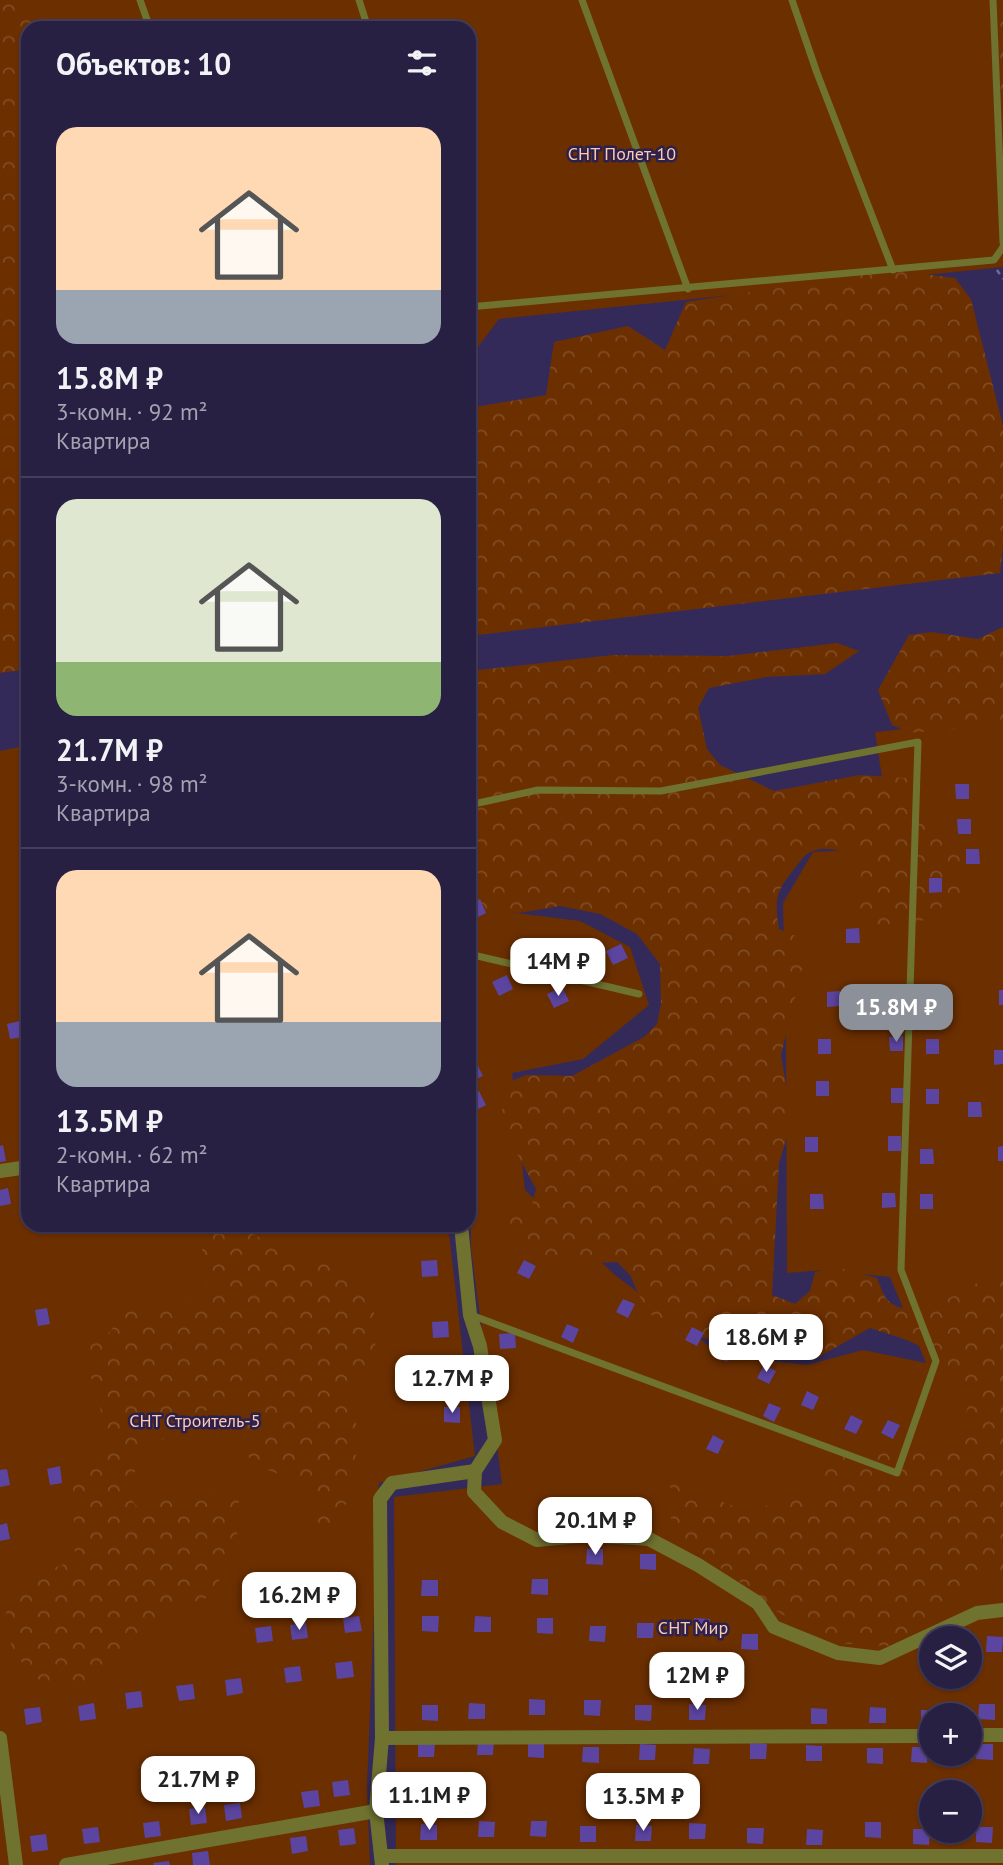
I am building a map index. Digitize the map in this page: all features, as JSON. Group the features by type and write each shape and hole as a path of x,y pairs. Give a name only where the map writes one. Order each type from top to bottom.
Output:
{"street":[{"path":"0,1171 21,1168"},
{"path":"462,1232 470,1315 480,1346 495,1440 475,1471 474,1492 502,1522 537,1540 589,1535 649,1539 698,1565 758,1603 775,1627 838,1653 880,1658 977,1613 1003,1611"},
{"path":"475,1471 392,1483 380,1499 382,1738 376,1811 382,1860 1003,1856"},
{"path":"982,1735 1003,1735"},
{"path":"382,1738 919,1736"},
{"path":"0,1738 16,1865"},
{"path":"66,1865 376,1811"}],"lane":[{"path":"141,0 148,21"},
{"path":"359,0 366,21"},
{"path":"582,0 688,289"},
{"path":"792,0 817,73 893,270"},
{"path":"993,0 1003,242"},
{"path":"476,306 994,260 1003,247"},
{"path":"470,1315 897,1473 936,1361 901,1270 918,742 661,790 538,790 476,803"},
{"path":"476,956 639,994"}],"green space":[{"name":"СНТ Полет-10","path":"0,0 995,0 1003,78 1003,267 499,319 476,350 476,21 26,21"},
{"path":"0,0 30,0 36,21 21,21 21,670 0,673"},
{"path":"991,0 1003,0 1003,102 992,33"},
{"path":"893,270 955,278 971,299 1003,426 1003,546 1000,573 476,635 476,407 546,395 554,342 628,326 665,350 686,302"},
{"path":"1003,627 1003,725 910,733 892,725 878,690 909,635 931,632 978,639"},
{"path":"837,643 859,651 825,674 766,677 709,688 698,708 707,749 720,765 774,791 860,775 906,778 929,819 950,832 963,850 963,892 909,930 866,927 852,916 864,861 835,850 820,849 805,856 780,889 777,903 779,929 798,937 805,957 781,1055 792,1120 779,1163 772,1295 795,1304 810,1291 815,1272 836,1267 877,1278 886,1298 897,1306 911,1309 944,1300 1003,1268 1003,1569 966,1590 929,1626 919,1626 919,1634 888,1646 833,1643 767,1606 732,1575 672,1540 670,1481 743,1510 822,1495 823,1467 834,1451 856,1447 918,1453 959,1440 968,1406 942,1357 907,1340 870,1328 817,1358 704,1338 647,1313 630,1275 617,1262 577,1264 522,1250 506,1238 511,1218 531,1209 536,1189 500,1122 507,1083 526,1075 572,1076 644,1037 657,1024 661,1003 660,964 637,934 600,914 560,906 519,913 476,910 476,670 613,655 728,656"},
{"name":"СНТ Мир","path":"1003,719 1003,1865 396,1865 394,1497 502,1484 471,1248 471,1232 476,1232 476,908 580,921 630,947 649,1005 583,1059 512,1073 525,1190 615,1275 721,1355 807,1365 863,1350 926,1363 890,1277 824,1270 787,1273 783,903 813,852 893,848 875,732"},
{"name":"СНТ Строитель-5","path":"21,746 21,1232 449,1232 475,1456 379,1483 367,1787 370,1865 0,1865 0,751"},
{"path":"206,1232 251,1232 289,1257 330,1260 374,1309 376,1358 347,1391 359,1433 350,1497 331,1532 316,1522 307,1484 253,1465 243,1445 250,1407 237,1390 139,1455 129,1496 143,1515 173,1492 218,1491 239,1498 237,1541 212,1596 157,1615 102,1682 40,1681 13,1653 5,1616 16,1582 75,1560 73,1484 109,1439 82,1346 101,1342 127,1311 209,1299 201,1242"}],"building":[{"path":"955,784 969,784 969,799 956,799"},
{"path":"957,819 971,819 971,834 958,834"},
{"path":"966,849 979,849 980,864 966,864"},
{"path":"929,878 942,878 942,892 929,893"},
{"path":"480,899 486,913 476,918 476,901"},
{"path":"859,928 860,943 846,943 846,929"},
{"path":"621,944 628,958 613,965 606,951"},
{"path":"507,975 513,989 499,996 492,982"},
{"path":"562,987 569,1001 554,1008 547,994"},
{"path":"999,990 1003,990 1003,1005 999,1005"},
{"path":"840,991 840,1006 827,1007 827,992"},
{"path":"891,993 904,993 904,1008 891,1008"},
{"path":"20,1021 21,1037 10,1039 7,1024"},
{"path":"903,1036 903,1051 890,1051 889,1037"},
{"path":"818,1039 831,1039 831,1054 818,1054"},
{"path":"926,1039 939,1039 939,1054 926,1054"},
{"path":"994,1050 1003,1050 1003,1064 994,1065"},
{"path":"476,1062 483,1076 476,1079"},
{"path":"816,1081 829,1081 829,1096 816,1096"},
{"path":"891,1088 904,1088 904,1103 891,1103"},
{"path":"926,1089 939,1089 939,1104 926,1104"},
{"path":"479,1091 486,1105 476,1110 476,1092"},
{"path":"968,1102 981,1102 982,1117 968,1117"},
{"path":"888,1136 901,1136 901,1151 888,1151"},
{"path":"805,1137 818,1137 818,1152 805,1152"},
{"path":"3,1145 6,1161 0,1162 0,1146"},
{"path":"1003,1146 1003,1161 998,1161 998,1147"},
{"path":"920,1149 933,1149 934,1164 920,1164"},
{"path":"8,1188 11,1204 0,1206 0,1190"},
{"path":"882,1193 895,1193 896,1207 882,1208"},
{"path":"810,1194 823,1194 824,1209 810,1209"},
{"path":"920,1194 933,1194 933,1209 920,1209"},
{"path":"437,1260 438,1276 422,1277 421,1261"},
{"path":"524,1260 536,1266 529,1279 517,1273"},
{"path":"623,1299 635,1304 628,1318 616,1312"},
{"path":"47,1308 50,1324 38,1326 35,1310"},
{"path":"448,1321 449,1337 433,1338 432,1322"},
{"path":"567,1324 579,1329 573,1343 561,1337"},
{"path":"692,1327 704,1333 697,1346 685,1340"},
{"path":"515,1333 516,1348 500,1349 499,1334"},
{"path":"722,1343 734,1348 727,1362 716,1356"},
{"path":"435,1363 451,1363 451,1379 434,1378"},
{"path":"764,1365 776,1371 769,1384 757,1378"},
{"path":"807,1391 819,1397 813,1410 801,1405"},
{"path":"769,1403 781,1408 774,1422 763,1416"},
{"path":"444,1407 460,1407 460,1423 444,1422"},
{"path":"851,1415 863,1421 856,1434 844,1429"},
{"path":"888,1420 900,1425 893,1439 881,1433"},
{"path":"713,1435 724,1441 718,1454 706,1449"},
{"path":"60,1466 62,1483 50,1485 47,1469"},
{"path":"7,1469 10,1485 0,1487 0,1470"},
{"path":"7,1523 10,1539 0,1541 0,1525"},
{"path":"587,1549 603,1549 603,1565 586,1564"},
{"path":"640,1554 656,1554 656,1570 640,1569"},
{"path":"532,1579 548,1579 548,1595 531,1594"},
{"path":"422,1580 438,1580 438,1596 421,1596"},
{"path":"359,1616 362,1631 345,1633 343,1618"},
{"path":"422,1616 439,1616 438,1632 422,1631"},
{"path":"475,1616 491,1617 491,1632 474,1632"},
{"path":"537,1618 553,1618 553,1634 537,1633"},
{"path":"694,1618 710,1619 710,1634 694,1634"},
{"path":"306,1623 308,1638 292,1640 290,1625"},
{"path":"637,1623 654,1623 653,1638 637,1638"},
{"path":"271,1626 273,1641 257,1643 255,1628"},
{"path":"590,1626 606,1626 605,1642 589,1641"},
{"path":"742,1634 758,1634 758,1650 741,1649"},
{"path":"987,1636 1003,1637 1002,1652 986,1652"},
{"path":"352,1661 354,1677 337,1679 335,1663"},
{"path":"300,1666 302,1681 286,1683 284,1668"},
{"path":"241,1678 243,1693 227,1696 225,1680"},
{"path":"193,1684 195,1699 179,1701 176,1686"},
{"path":"141,1691 143,1707 127,1709 125,1693"},
{"path":"529,1699 545,1700 545,1715 529,1715"},
{"path":"584,1700 601,1700 600,1716 584,1715"},
{"path":"94,1703 96,1719 80,1721 78,1706"},
{"path":"469,1703 485,1704 485,1719 468,1719"},
{"path":"689,1704 706,1705 705,1720 689,1720"},
{"path":"982,1704 995,1704 995,1720 982,1719"},
{"path":"422,1705 438,1705 438,1721 422,1720"},
{"path":"635,1705 652,1705 651,1721 635,1720"},
{"path":"40,1707 42,1722 26,1725 24,1709"},
{"path":"870,1707 886,1708 886,1723 869,1723"},
{"path":"811,1708 827,1709 827,1724 811,1724"},
{"path":"478,1739 494,1740 493,1755 477,1755"},
{"path":"418,1741 435,1742 434,1757 418,1757"},
{"path":"528,1742 544,1742 544,1758 528,1757"},
{"path":"750,1743 767,1744 766,1759 750,1759"},
{"path":"640,1744 656,1745 655,1760 639,1760"},
{"path":"982,1744 993,1744 993,1760 982,1759"},
{"path":"806,1745 822,1746 822,1761 806,1761"},
{"path":"583,1747 599,1747 599,1763 582,1762"},
{"path":"912,1747 919,1747 919,1762 911,1762"},
{"path":"694,1748 710,1749 709,1764 693,1764"},
{"path":"867,1748 883,1748 883,1764 867,1763"},
{"path":"348,1780 350,1795 334,1797 332,1782"},
{"path":"318,1790 320,1806 304,1808 301,1792"},
{"path":"240,1803 242,1818 226,1821 224,1805"},
{"path":"205,1807 207,1823 191,1825 189,1809"},
{"path":"159,1821 161,1836 145,1838 143,1823"},
{"path":"479,1821 495,1822 494,1837 478,1837"},
{"path":"531,1821 547,1821 546,1837 530,1836"},
{"path":"865,1822 881,1822 881,1838 865,1837"},
{"path":"689,1823 706,1824 705,1839 689,1839"},
{"path":"421,1824 437,1825 437,1840 420,1840"},
{"path":"636,1825 652,1826 651,1841 635,1841"},
{"path":"580,1826 596,1826 596,1842 580,1842"},
{"path":"98,1827 100,1842 84,1844 82,1829"},
{"path":"982,1827 993,1827 992,1843 982,1842"},
{"path":"354,1828 356,1844 340,1846 338,1830"},
{"path":"747,1828 764,1828 763,1844 747,1843"},
{"path":"807,1829 823,1830 822,1845 806,1845"},
{"path":"913,1829 919,1829 919,1843 929,1843 929,1845 913,1844"},
{"path":"46,1834 48,1850 32,1852 30,1836"},
{"path":"306,1836 308,1851 292,1854 290,1838"},
{"path":"208,1851 210,1865 193,1865 192,1853"},
{"path":"169,1861 170,1865 153,1863"}]}
